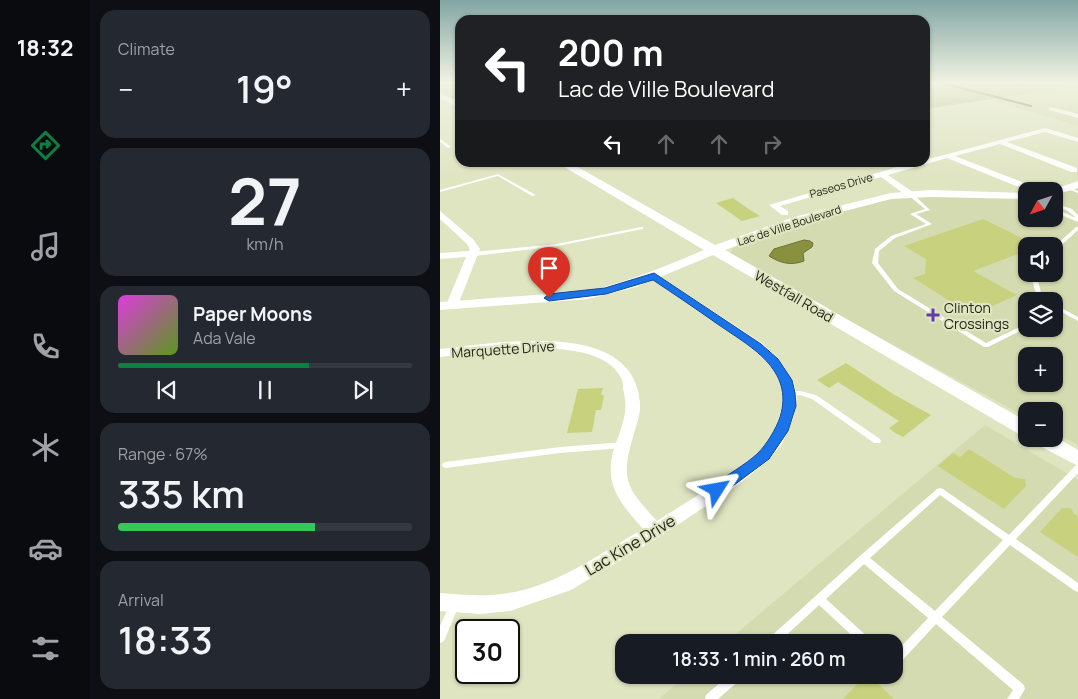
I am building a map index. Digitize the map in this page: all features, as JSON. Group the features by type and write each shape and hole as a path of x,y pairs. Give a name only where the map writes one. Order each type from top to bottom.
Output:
{"street":[{"name":"Paseos Drive","path":"930,160 1046,130 1078,140"},
{"path":"1000,142 1074,170"},
{"path":"948,156 1018,191"},
{"name":"Westfall Road","path":"570,167 1018,424"},
{"name":"Paseos Drive","path":"785,213 773,204 906,167"},
{"path":"882,174 910,194"},
{"name":"Lac de Ville Boulevard","path":"446,305 588,295 619,288 654,276 757,233 871,200 939,192 1018,194"},
{"path":"440,214 474,246 474,254 446,305"},
{"path":"440,256 474,254"},
{"name":"Lac Kine Drive","path":"447,603 480,605 510,602 536,595 588,572 733,480 764,456 783,428 790,406 789,393 781,371 767,354 654,276"},
{"name":"Marquette Drive","path":"440,354 555,344 592,351 609,358 620,367 630,379 633,391 633,406 619,463 618,480 628,499 655,531"},
{"path":"1057,447 1078,459"}],"lane":[{"path":"440,140 449,147"},
{"path":"440,191 498,175 534,195"},
{"path":"910,194 928,210 912,214 930,224 893,237 876,250 875,263 896,290 986,346 1018,330"},
{"path":"1063,207 1070,210 1078,220"},
{"path":"1063,214 1078,220"},
{"path":"474,254 557,245 641,228"},
{"path":"1063,240 1078,228"},
{"path":"1063,311 1078,319"},
{"path":"789,393 800,393 814,397 877,442"},
{"path":"446,465 560,450 624,445"},
{"path":"903,651 1078,468"},
{"path":"781,634 940,491 1078,588"},
{"path":"864,558 1020,689 1012,699"},
{"path":"819,599 857,634"},
{"path":"440,638 447,603"},
{"path":"710,699 726,684"}],"shaded area":[{"path":"1040,115 1078,115 1078,126"},
{"name":"Clinton Crossings","path":"1078,188 1078,445 1063,437 1063,402 1018,402 1018,413 886,341 731,253 735,246 762,236 868,204 914,195 1018,198 1018,228 1062,228 1063,192"},
{"path":"804,240 813,243 812,247 803,253 804,261 786,263 769,256 774,249"},
{"path":"985,425 1018,445 1018,447 1022,447 1078,480 1078,699 659,699 676,684 903,684 903,634 736,634"}],"building":[{"path":"733,198 760,216 742,221 716,203"},
{"path":"983,219 1020,237 1018,237 1018,254 973,271 1017,295 972,315 913,278 925,274 926,259 904,246"},
{"path":"846,363 893,394 931,415 903,437 895,433 889,428 899,421 838,382 829,388 817,380"},
{"path":"603,388 601,395 604,395 601,410 596,410 592,432 567,433 578,389"},
{"path":"969,449 1015,478 1025,479 1026,486 1004,509 938,466 953,453 960,457"},
{"path":"1062,508 1071,508 1074,514 1078,516 1078,557 1040,532"},
{"path":"857,684 878,684 894,699 843,699"}],"place":[{"name":"Clinton Crossings","path":"933,315"}],"route":[{"path":"549,298 588,295 619,288 654,276 758,346 774,362 781,371 789,388 790,406 783,428 777,440 764,456 750,468 717,490"}]}
